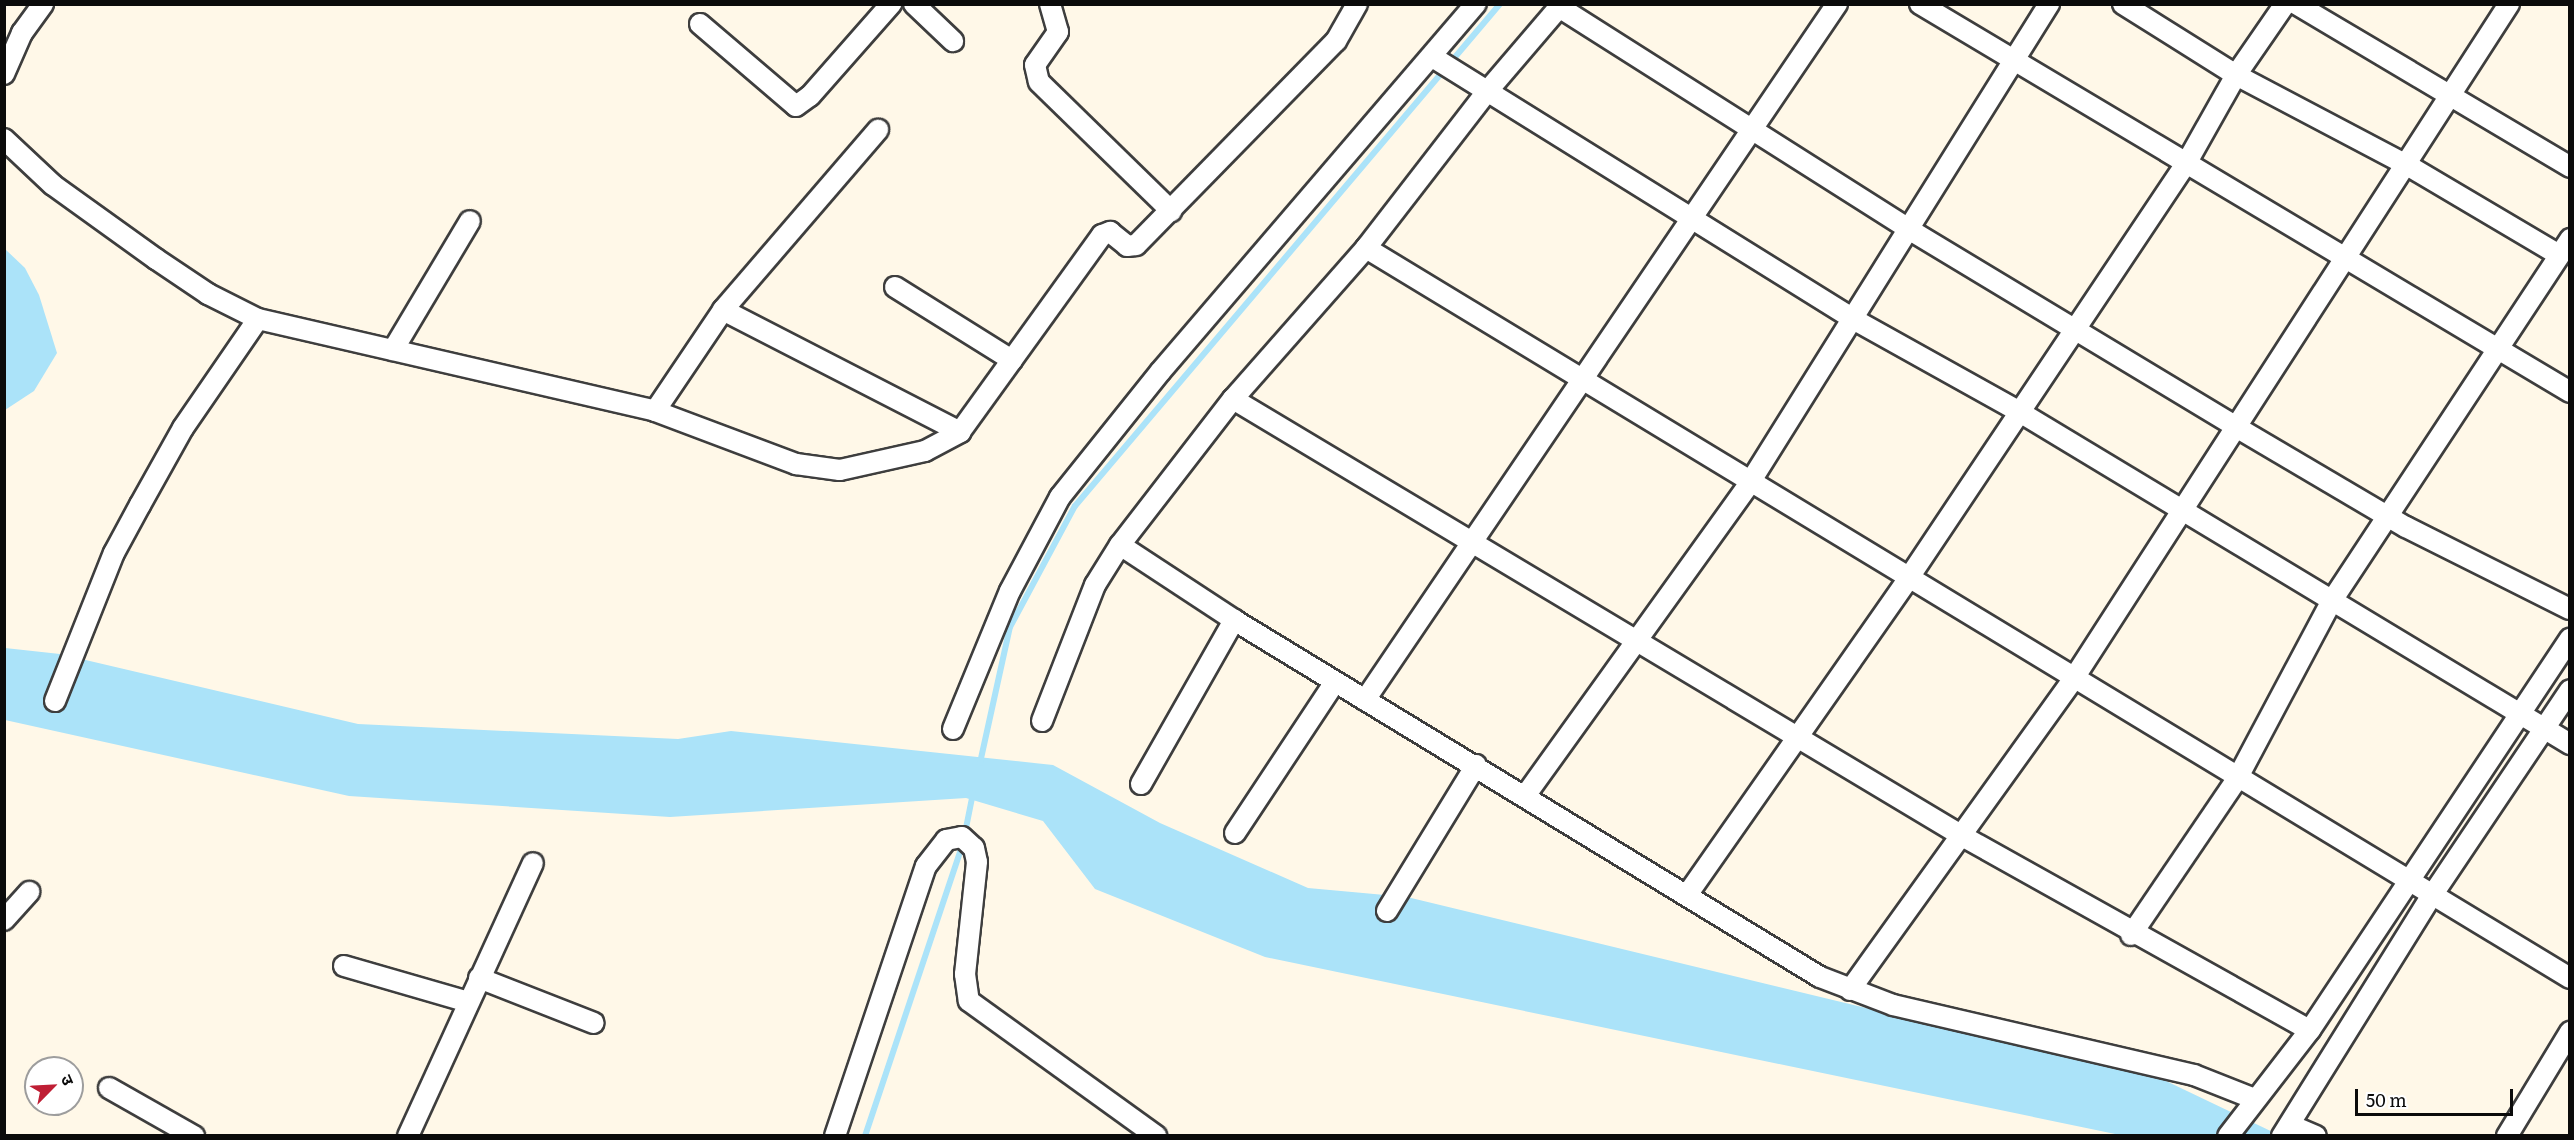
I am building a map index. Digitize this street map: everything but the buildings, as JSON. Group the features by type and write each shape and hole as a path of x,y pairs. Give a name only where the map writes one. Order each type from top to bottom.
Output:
{"street":[{"path":"4,74 22,33 43,4"},
{"path":"700,24 796,106 810,96 891,4"},
{"path":"914,4 953,41"},
{"path":"1050,4 1058,32 1035,65 1039,82 1171,211"},
{"path":"4,139 53,185 156,259 208,294 258,319 654,411 821,470 899,459 944,443 960,432 1102,235 1110,232 1132,248 1171,211 1336,40 1358,4"},
{"path":"1365,700 1585,382 1837,4"},
{"path":"1920,4 2187,162 2342,260 2570,392"},
{"path":"1525,796 1749,484 1910,230 2049,4"},
{"path":"1688,895 1908,579 2018,411 2187,162 2236,75 2285,4"},
{"path":"2296,4 2570,167"},
{"path":"1850,990 1964,837 2074,678 2509,4"},
{"path":"953,729 1010,591 1060,498 1161,371 1438,61 1474,5"},
{"path":"2126,5 2236,75 2564,248 2331,602 2237,779 2131,935"},
{"path":"1042,722 1095,585 1120,545 1233,399 1366,248 1485,94 1561,6 1910,230 2236,427 2387,516 2570,609"},
{"path":"1438,61 1485,94 1693,218 1853,319 2018,411 2181,513 2517,715 2545,728 2570,744"},
{"path":"654,411 723,310 878,130"},
{"path":"393,350 470,221"},
{"path":"1366,248 1749,484 2570,978"},
{"path":"895,287 1012,360"},
{"path":"723,310 960,432"},
{"path":"55,701 114,553 134,514 183,428 258,319"},
{"path":"1233,399 1799,734 1964,837 2131,935 2310,1030"},
{"path":"1120,545 1234,620 1335,682 1850,990 2012,1036 2194,1075 2251,1104"},
{"path":"1141,784 1234,620"},
{"path":"2228,1136 2310,1030 2406,881 2570,639"},
{"path":"1235,834 1335,682"},
{"path":"2316,1136 2286,1130 2432,897 2570,690"},
{"path":"1387,911 1476,765"},
{"path":"835,1136 926,866 937,848 946,840 967,841 977,889 965,974 969,1001 1156,1136"},
{"path":"408,1136 533,863"},
{"path":"4,920 29,892"},
{"path":"344,966 469,1002"},
{"path":"480,978 594,1023"},
{"path":"2507,1136 2570,1032"},
{"path":"109,1088 194,1136"}],"water":[{"path":"4,248 25,268 39,295 57,353 34,391 5,410"},
{"path":"5,648 60,654 358,724 678,739 731,731 1053,765 1160,823 1308,888 1407,897 2164,1080 2279,1135 2120,1135 1265,957 1095,889 1043,821 966,798 670,817 349,796 5,720"}],"waterway":[{"path":"980,763 1010,627 1075,506 1500,4"},
{"path":"865,1136 963,843 973,793"}]}
